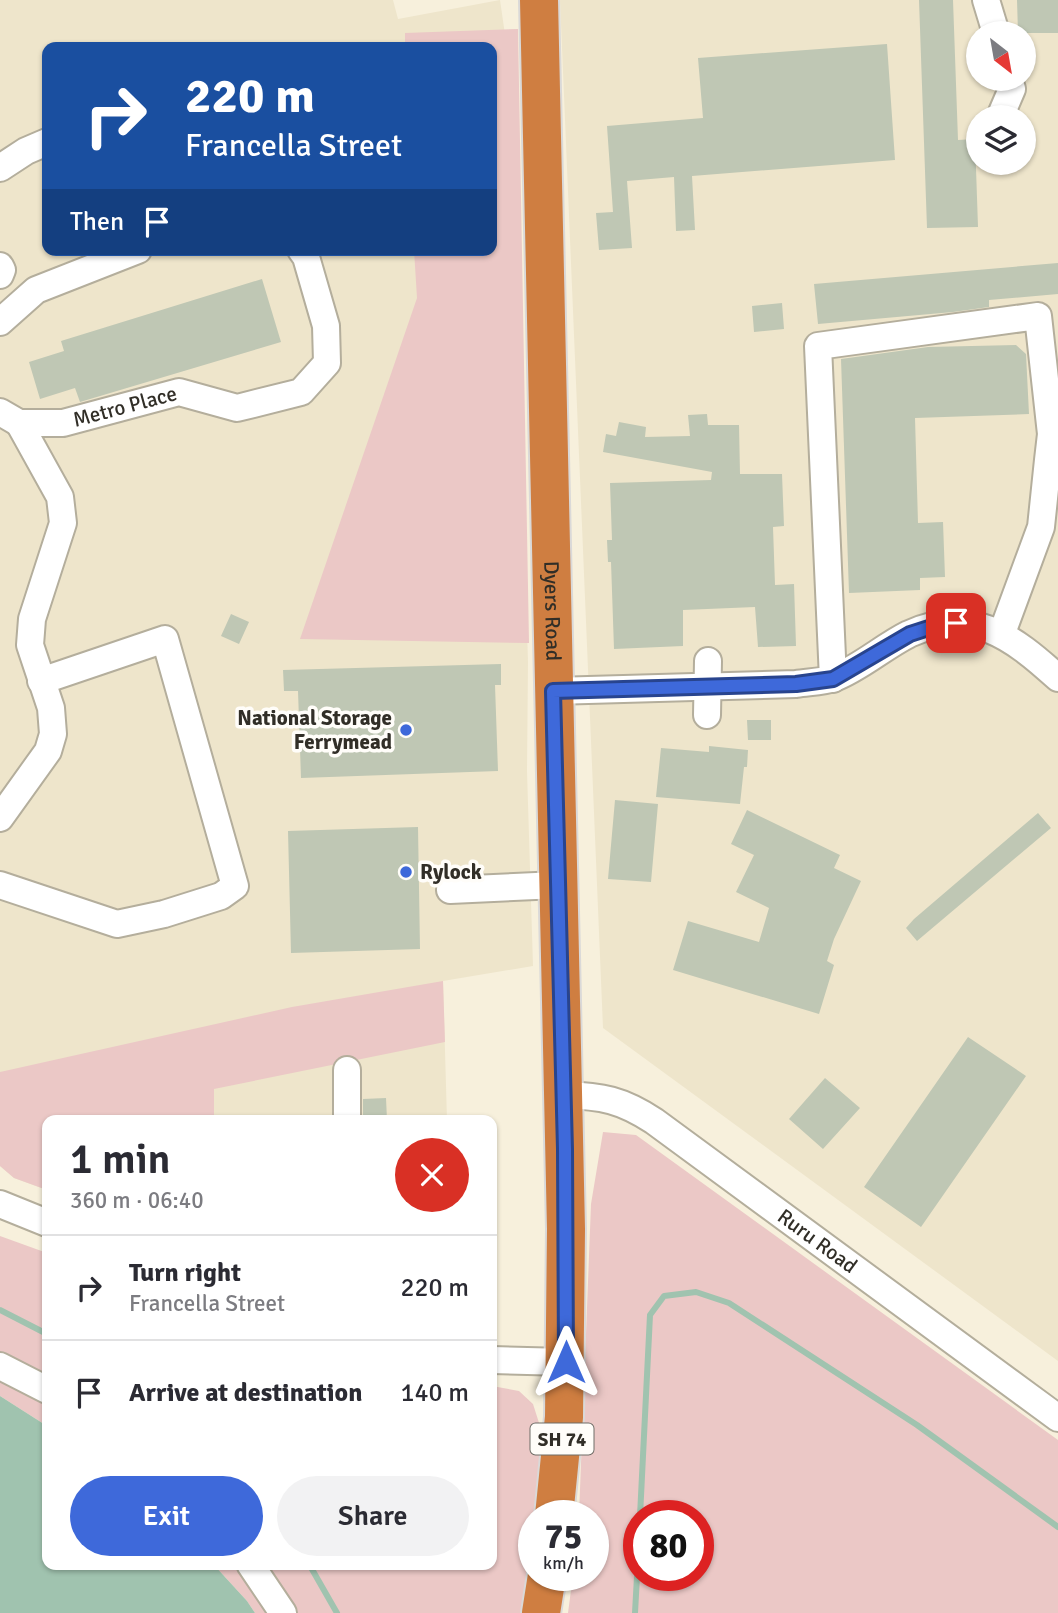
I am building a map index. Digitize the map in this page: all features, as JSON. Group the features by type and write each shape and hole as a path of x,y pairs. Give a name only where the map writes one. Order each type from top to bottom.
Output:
{"highway":[{"name":"Dyers Road","path":"539,0 564,1095 566,1362 564,1417 556,1500"},
{"path":"541,1613 544,1591"}],"street":[{"path":"986,0 992,21"},
{"path":"0,168 42,144"},
{"path":"0,322 36,290 123,256"},
{"name":"Metro Place","path":"6,421 63,423 179,392 237,408 301,391 327,363 326,326 305,256"},
{"path":"0,266 0,275"},
{"path":"833,679 818,346 1038,316 1051,434 1041,527 1002,633"},
{"path":"0,818 48,751 53,734 51,708 30,645 32,619 63,523 60,497 6,421"},
{"path":"553,691 796,684 833,679 910,634 941,624 971,623 1002,633 1058,678"},
{"path":"0,885 117,924 164,914 222,895 236,886 165,639 41,681"},
{"path":"707,715 708,660"},
{"path":"450,890 558,884"},
{"path":"347,1070 347,1115"},
{"name":"Ruru Road","path":"564,1095 605,1097 623,1103 654,1121 1058,1418"},
{"path":"0,1204 42,1221"},
{"path":"497,1360 566,1362"},
{"path":"0,1366 42,1387"},
{"path":"254,1570 283,1613"}],"shaded area":[{"path":"0,0 393,0 398,19 500,0 510,69 528,662 527,771 533,966 443,981 447,1115 42,1115 42,1188 14,1178 0,1166"},
{"path":"560,0 1058,0 1058,1361 603,1028"},
{"path":"518,29 529,643 300,639 417,298 414,256 497,256 497,42 405,42 405,33"},
{"path":"443,981 445,1042 214,1089 214,1115 42,1115 42,1188 14,1178 0,1166 0,1072 292,1007"},
{"path":"603,1132 636,1135 1058,1440 1058,1613 568,1613 571,1591 609,1591 609,1500 580,1500 591,1204"},
{"path":"0,1236 42,1251 42,1423 0,1396"},
{"path":"497,1387 519,1391 533,1404 540,1426 541,1460 536,1500 518,1500 518,1591 525,1591 522,1613 255,1613 219,1570 497,1570"},
{"path":"0,1396 42,1423 42,1570 219,1570 255,1613 0,1613"}],"building":[{"path":"919,0 953,0 958,140 966,140 966,175 976,175 978,227 927,228"},
{"path":"1017,0 1058,0 1058,33 1036,33 1036,21 1018,21"},
{"path":"887,44 895,160 692,176 695,230 676,231 674,177 627,181 632,248 599,250 596,213 613,212 607,126 703,118 698,58"},
{"path":"1058,263 1058,294 989,300 989,307 953,312 818,324 814,284"},
{"path":"262,279 281,342 80,402 75,388 40,399 29,362 64,351 61,341"},
{"path":"782,303 784,329 754,332 752,306"},
{"path":"1016,345 1026,354 1029,414 915,418 918,523 943,522 945,577 920,578 920,590 849,593 841,359 928,347"},
{"path":"707,414 708,425 739,425 740,474 782,474 784,526 773,527 775,585 794,584 796,646 758,647 755,607 683,610 683,646 614,649 611,562 608,562 607,540 612,540 610,483 711,480 712,472 603,452 606,434 616,436 619,422 646,427 645,437 690,436 688,415"},
{"path":"231,614 249,622 239,644 221,636"},
{"name":"National Storage Ferrymead","path":"501,664 501,685 495,685 498,771 301,778 298,691 284,691 283,670"},
{"path":"747,720 771,720 771,740 748,740"},
{"path":"709,746 748,750 740,804 656,797 661,748 709,752"},
{"path":"615,800 658,804 651,882 608,879"},
{"path":"747,810 840,855 834,868 861,881 834,939 827,961 834,965 819,1014 673,970 688,921 759,942 769,908 736,892 754,855 731,844"},
{"path":"1038,813 1051,828 917,941 906,928 914,919"},
{"path":"418,827 420,949 291,953 288,831"},
{"path":"968,1037 1026,1076 921,1227 864,1187"},
{"path":"825,1078 860,1108 823,1149 789,1119"},
{"path":"386,1098 387,1115 363,1115 363,1099"}],"waterway":[{"path":"641,1500 650,1315 664,1296 696,1292 729,1303 917,1425 1058,1527"},
{"path":"0,1310 42,1331"},
{"path":"312,1570 337,1613"},
{"path":"635,1613 636,1591"}],"place":[{"name":"National Storage Ferrymead","path":"406,730"},
{"name":"Rylock","path":"406,872"}],"route":[{"path":"566,1362 565,1149 553,691 796,684 833,679 910,634 941,624 956,623"}]}
